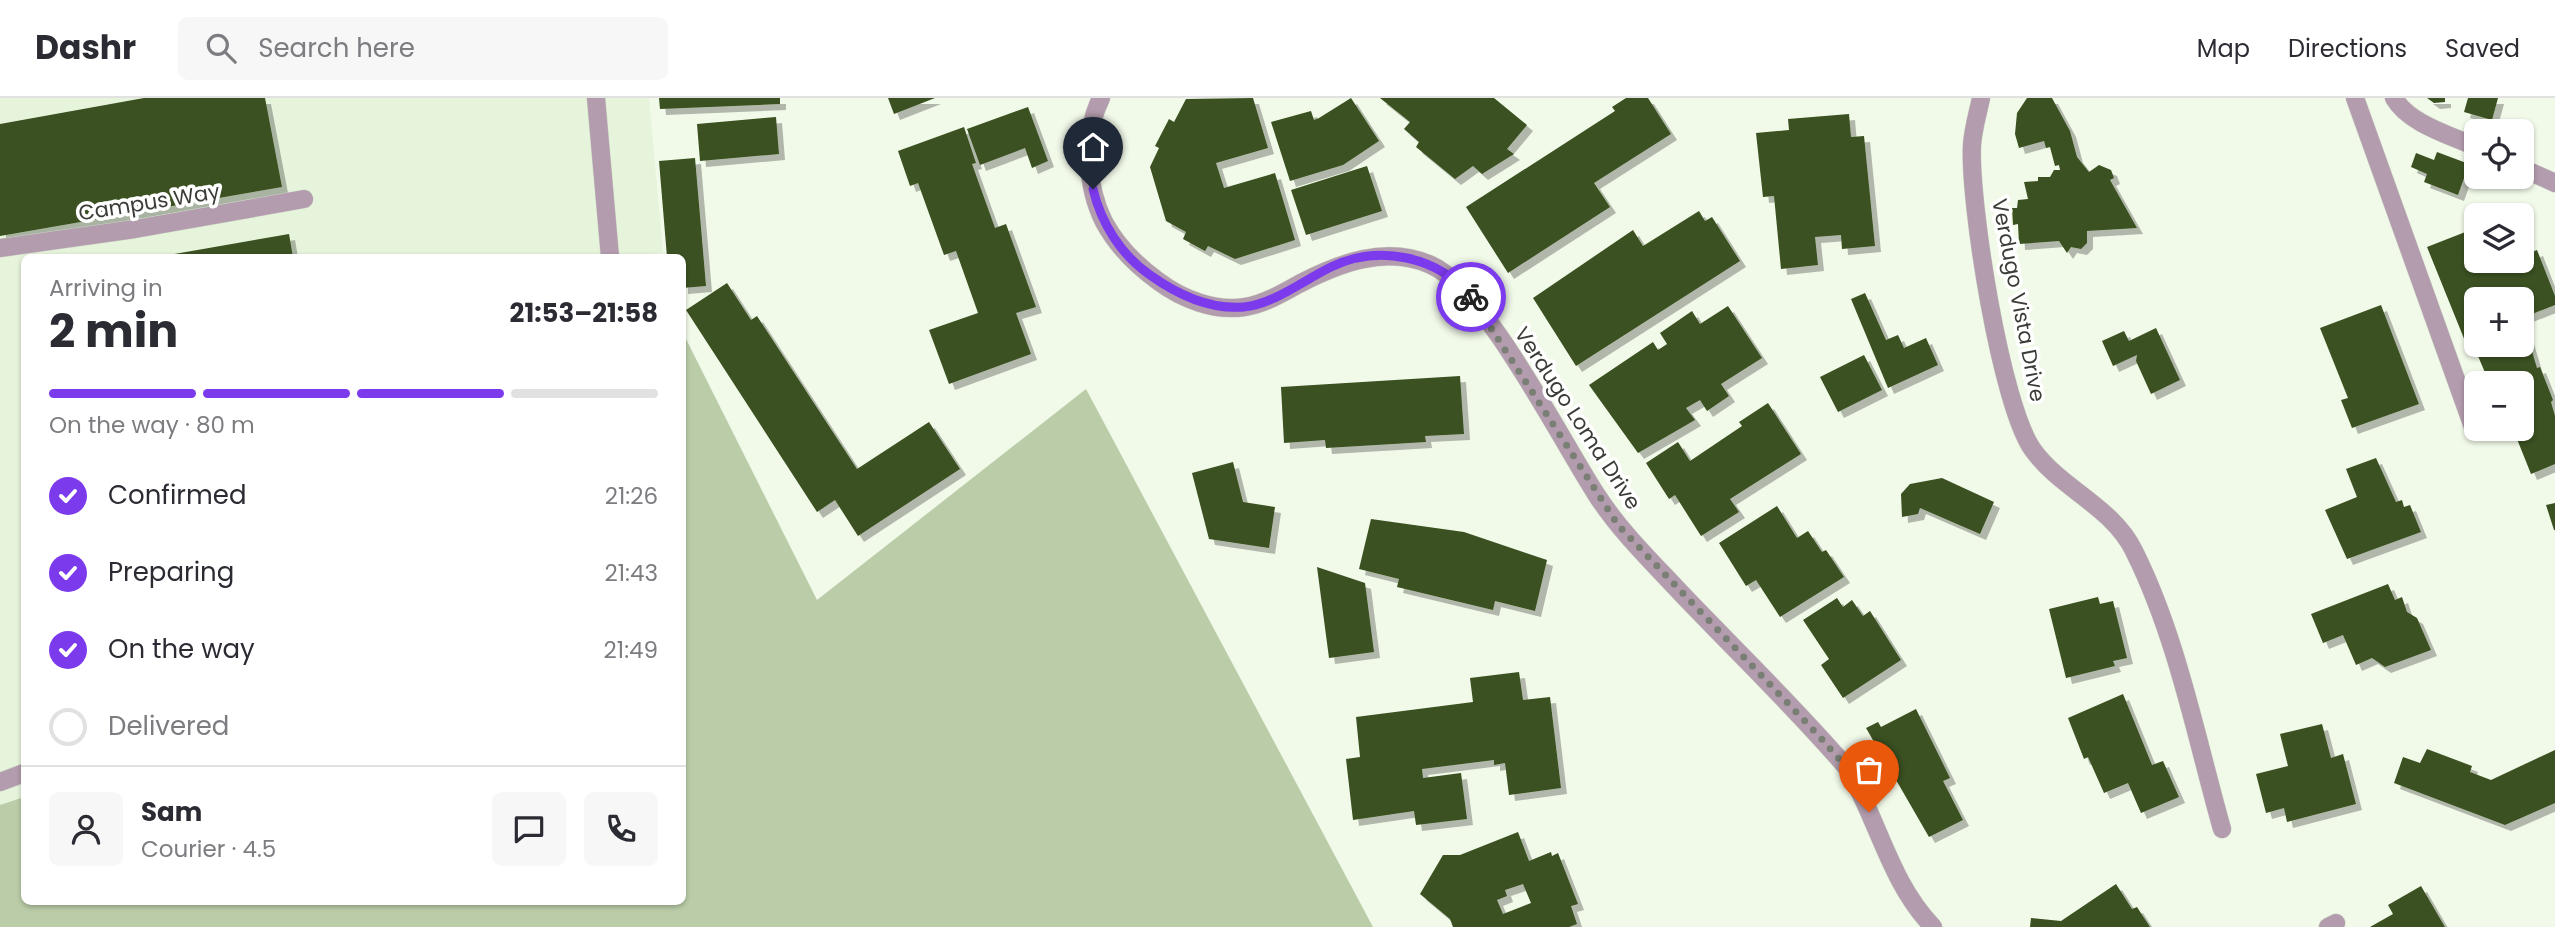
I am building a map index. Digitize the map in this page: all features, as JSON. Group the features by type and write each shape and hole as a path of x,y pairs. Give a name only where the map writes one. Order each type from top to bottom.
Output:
{"street":[{"path":"596,98 610,254"},
{"name":"Verdugo Loma Drive","path":"1101,98 1093,113 1090,140 1090,166 1097,208 1107,227 1134,264 1170,289 1205,305 1245,307 1277,295 1334,265 1401,255 1432,265 1460,284 1487,318 1618,525 1847,768 1860,789 1887,860 1902,888 1933,927"},
{"name":"Verdugo Vista Drive","path":"1981,98 1972,144 1975,197 2007,383 2022,429 2034,451 2099,508 2133,547 2156,598 2222,829"},
{"path":"2355,98 2464,402"},
{"path":"2394,98 2399,108 2464,141"},
{"path":"2534,173 2555,183"},
{"name":"Campus Way","path":"0,247 135,229 304,199"},
{"path":"0,782 21,774"}],"shaded area":[{"path":"0,98 649,98 663,252 21,254 21,798 0,805"},
{"path":"686,339 817,600 1086,389 1373,927 0,927 0,805 21,798 21,905 686,905"}],"building":[{"path":"144,98 265,98 282,187 0,236 0,124"},
{"path":"659,98 780,98 780,104 660,109"},
{"path":"888,98 935,98 894,114"},
{"path":"1253,98 1268,148 1216,163 1224,188 1275,173 1295,240 1235,259 1208,246 1205,251 1183,239 1186,232 1166,221 1150,167 1159,148 1155,146 1169,119 1174,122 1186,99"},
{"path":"1351,98 1379,141 1343,165 1290,181 1271,122 1311,111 1314,120"},
{"path":"1380,98 1494,98 1527,125 1507,149 1514,154 1482,174 1473,166 1455,179 1416,147 1419,142 1404,129 1410,122"},
{"path":"1626,98 1648,98 1671,134 1594,183 1610,207 1508,273 1466,207 1615,111 1612,107"},
{"path":"2027,98 2052,98 2070,131 2077,157 2089,172 2099,165 2111,170 2114,178 2110,180 2137,228 2087,231 2087,243 2081,249 2071,247 2067,253 2059,241 2019,244 2018,224 2013,225 2012,208 2017,208 2018,200 2028,199 2024,182 2038,181 2038,177 2050,177 2054,170 2060,170 2059,165 2055,166 2050,147 2046,148 2044,141 2019,148 2015,134 2017,113"},
{"path":"2427,98 2445,98 2445,102 2434,103"},
{"path":"2468,98 2498,98 2492,119 2464,112"},
{"path":"1028,107 1048,161 1032,168 1025,148 980,165 967,129"},
{"path":"1849,114 1851,137 1864,136 1875,246 1842,249 1841,235 1815,237 1818,265 1781,269 1774,196 1763,197 1756,133 1789,130 1788,119"},
{"path":"776,117 779,154 700,161 697,124"},
{"path":"964,127 976,163 972,164 995,228 1006,224 1036,307 1016,313 1031,354 949,384 929,330 978,313 956,251 944,255 918,183 910,186 898,151"},
{"path":"2437,152 2464,162 2464,178 2458,195 2424,182 2427,174 2411,167 2416,153 2434,160"},
{"path":"695,158 706,286 686,288 686,254 667,254 659,161"},
{"path":"1367,166 1382,211 1306,235 1291,190"},
{"path":"1699,211 1705,221 1712,217 1740,261 1576,366 1533,298 1633,230 1643,246"},
{"path":"2464,233 2464,273 2534,273 2534,251 2537,250 2555,296 2555,305 2534,313 2534,287 2464,287 2464,339 2427,247"},
{"path":"289,234 292,254 174,254"},
{"path":"727,283 751,320 757,316 857,469 929,422 960,469 858,536 835,500 817,512 686,310"},
{"path":"1865,293 1886,340 1898,335 1904,348 1926,338 1938,365 1888,388 1851,299"},
{"path":"2381,305 2419,404 2352,428 2341,400 2348,398 2320,328"},
{"path":"1728,306 1762,358 1721,384 1729,396 1707,411 1700,400 1686,408 1695,420 1638,453 1589,385 1653,342 1658,350 1667,344 1660,333 1692,311 1700,324"},
{"path":"2156,328 2180,380 2151,394 2136,361 2137,355 2113,366 2102,341 2124,331 2129,341"},
{"path":"1864,355 1882,390 1838,412 1820,377"},
{"path":"2478,357 2534,357 2553,400 2555,464 2531,474 2518,441 2534,441 2534,371 2484,371"},
{"path":"1460,376 1464,434 1425,436 1426,442 1326,448 1325,440 1284,443 1281,387"},
{"path":"1768,403 1801,454 1730,499 1739,512 1701,536 1675,495 1669,499 1646,463 1678,442 1690,461 1742,426 1739,422"},
{"path":"2376,458 2396,502 2402,500 2404,507 2410,505 2421,532 2347,559 2325,510 2357,497 2346,469"},
{"path":"1233,462 1243,502 1275,507 1269,548 1209,539 1192,473"},
{"path":"1942,478 1994,502 1980,534 1920,508 1918,514 1902,517 1901,494 1910,484"},
{"path":"2555,503 2555,530 2554,530 2546,505"},
{"path":"1777,506 1797,538 1808,531 1822,552 1826,550 1844,577 1780,617 1756,580 1746,586 1719,543"},
{"path":"1371,519 1464,532 1547,560 1535,611 1495,601 1493,610 1397,587 1399,579 1359,569"},
{"path":"1317,567 1365,583 1374,652 1329,658"},
{"path":"2388,584 2395,600 2402,597 2407,612 2417,618 2431,650 2385,667 2372,658 2356,665 2343,635 2323,643 2311,614"},
{"path":"2098,597 2100,604 2113,601 2127,658 2113,661 2115,666 2066,678 2049,609"},
{"path":"1837,598 1843,607 1852,600 1863,616 1870,611 1901,660 1843,698 1821,665 1829,659 1803,620"},
{"path":"1519,672 1523,700 1550,697 1561,788 1509,795 1505,763 1494,765 1494,760 1422,769 1423,778 1461,773 1467,819 1416,825 1414,811 1353,820 1346,759 1360,757 1356,717 1473,702 1470,678"},
{"path":"2123,694 2152,765 2163,761 2179,797 2141,813 2128,783 2104,793 2088,757 2084,759 2068,718"},
{"path":"1916,709 1950,778 1943,781 1963,820 1929,837 1866,728 1878,722 1881,727"},
{"path":"2322,724 2331,758 2343,754 2356,804 2287,822 2284,808 2266,813 2256,774 2288,766 2280,734"},
{"path":"2427,749 2472,766 2470,772 2491,780 2555,750 2555,803 2505,825 2394,783 2403,757 2420,763"},
{"path":"1518,832 1529,861 1551,852 1552,856 1558,853 1578,904 1571,906 1577,924 1569,927 1453,927 1450,919 1420,894 1443,855 1460,855","holes":["1523,884 1531,903 1503,914 1497,900 1507,896 1505,890"]},
{"path":"2116,884 2132,909 2137,907 2150,927 2030,927 2031,918 2061,921"},
{"path":"2421,886 2445,927 2370,927 2393,914 2388,905"}],"way so far":[{"path":"1471,297 1618,525 1820,737 1847,768 1860,789 1869,812"}],"route":[{"path":"1093,189 1097,208 1107,227 1134,264 1170,289 1205,305 1245,307 1277,295 1334,265 1373,257 1401,255 1432,265 1460,284 1471,297"}]}
